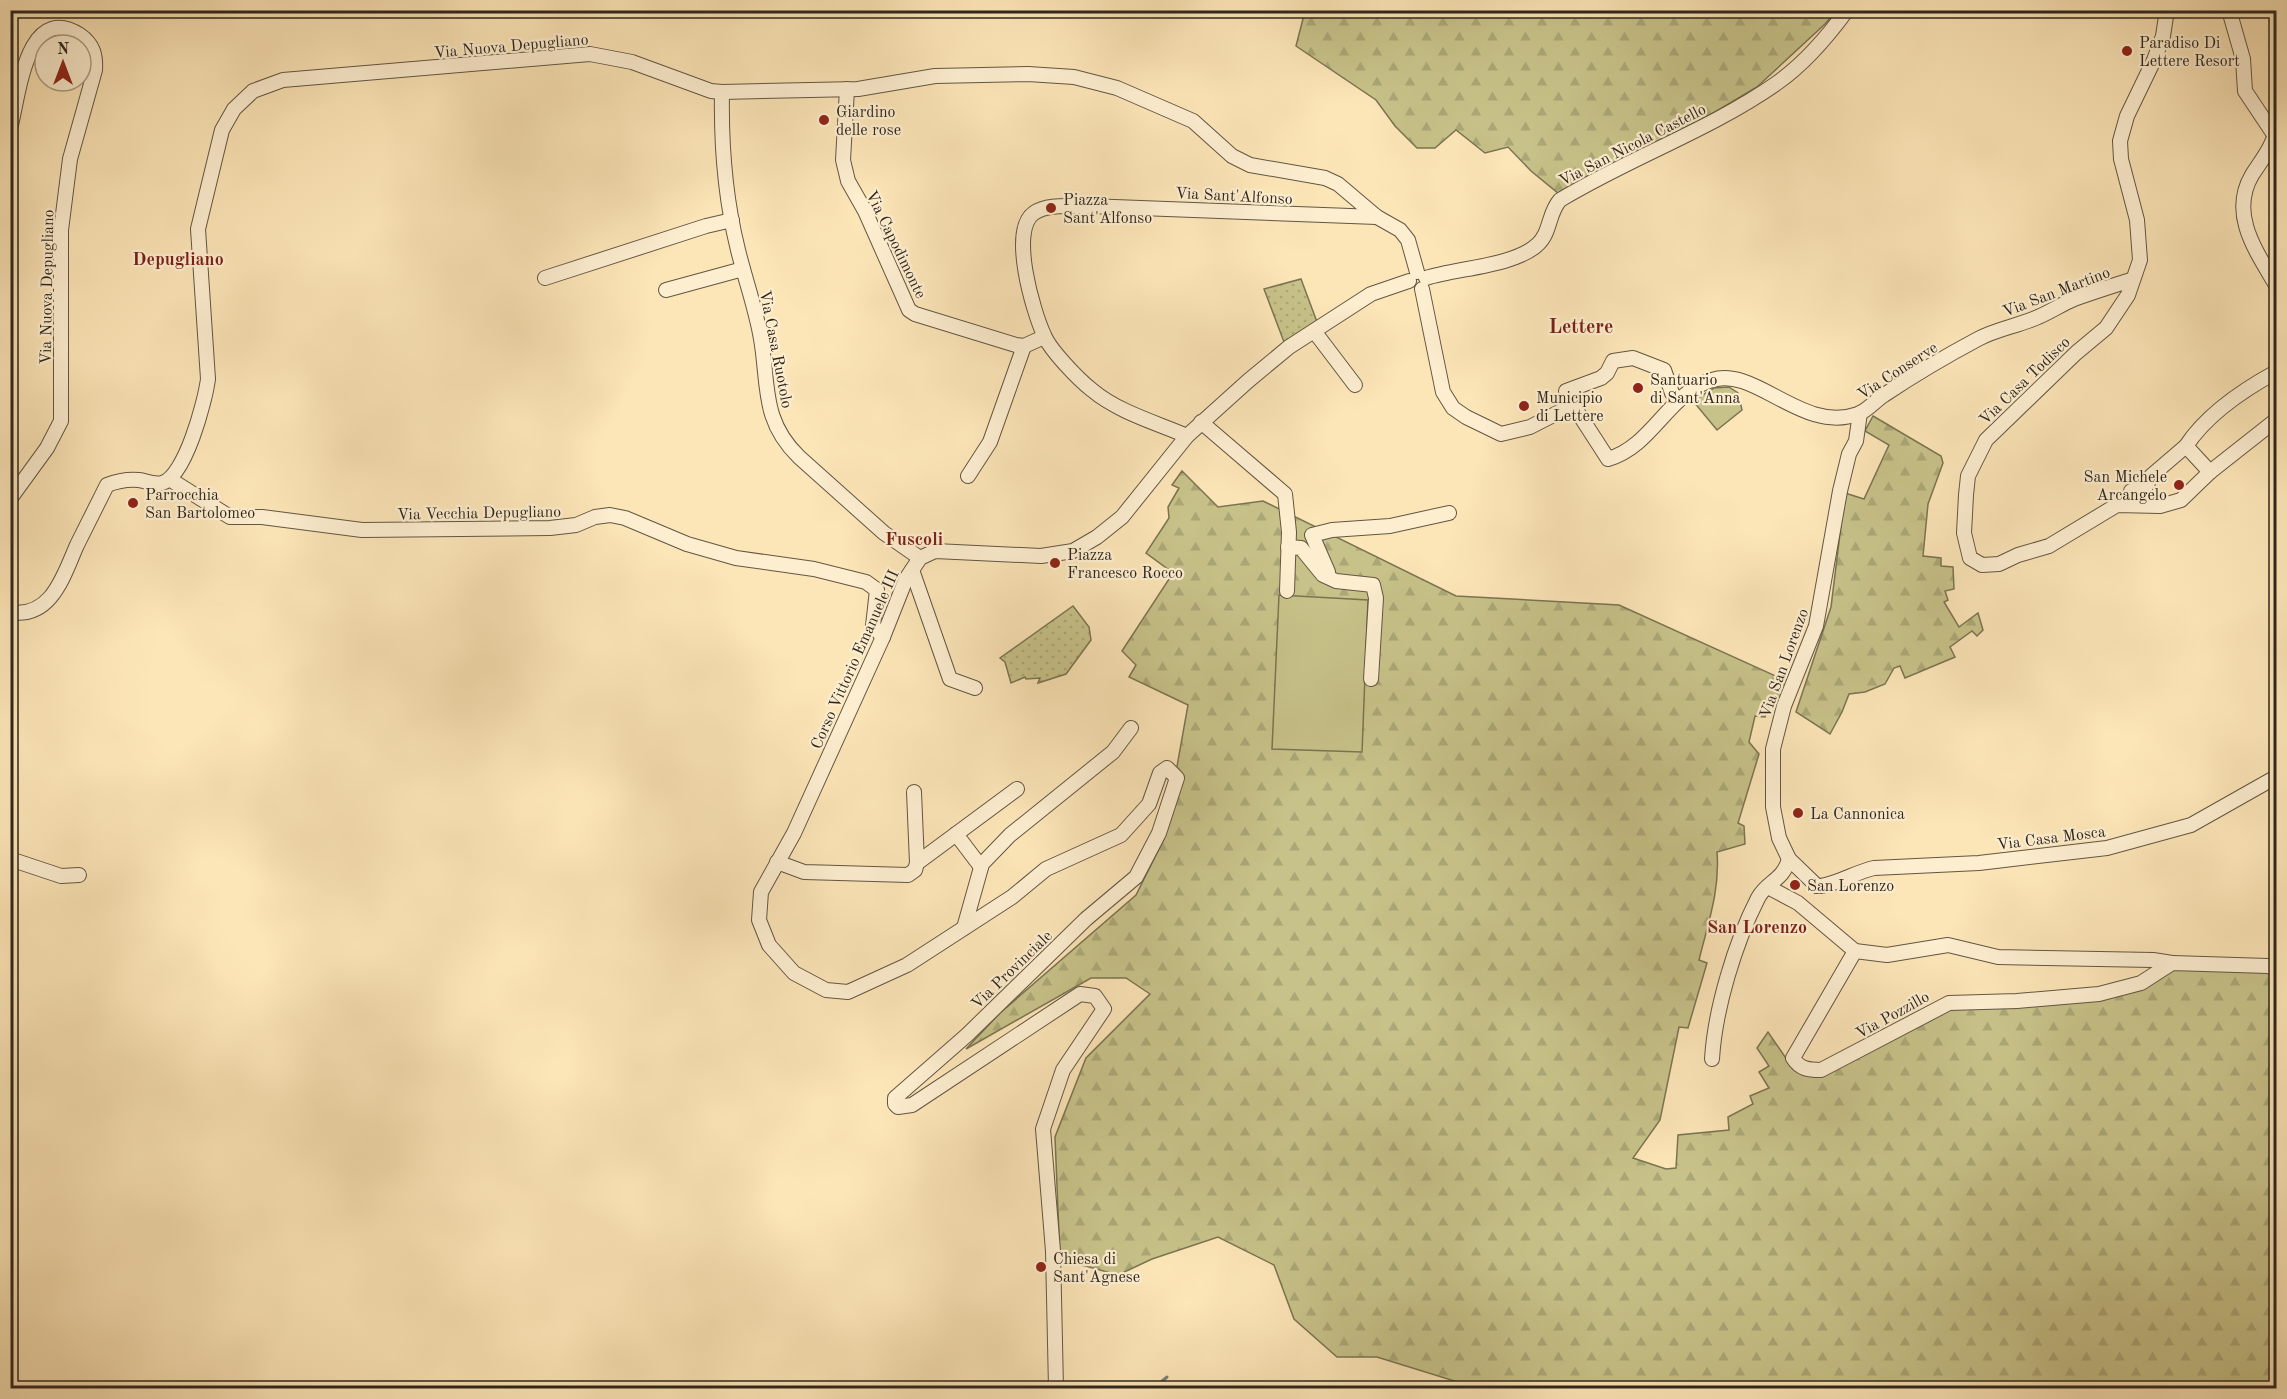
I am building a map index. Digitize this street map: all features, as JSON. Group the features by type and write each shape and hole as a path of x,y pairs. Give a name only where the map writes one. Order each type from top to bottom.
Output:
{"street":[{"name":"Via San Nicola Castello","path":"1418,280 1518,256 1537,245 1546,234 1552,209 1560,200 1733,111 1779,82 1834,27 1847,10"},
{"name":"Via San Martino","path":"1999,331 2038,317 2073,299 2131,280 2140,260 2137,220 2121,159 2123,126 2154,60 2163,36 2167,10"},
{"path":"2229,10 2243,59 2246,91 2276,133 2245,186 2242,204 2245,225 2255,249 2277,285"},
{"name":"Via Nuova Depugliano","path":"10,129 31,46 40,33 52,27 63,27 87,40 96,56 95,70 70,159 62,230 61,421 47,448 10,499"},
{"name":"Via Nuova Depugliano","path":"171,480 182,462 206,398 208,379 198,229 222,130 234,109 253,91 283,80 590,54 632,62 711,91 722,92 848,89 935,76 1028,74 1074,77 1117,88 1159,104 1193,121 1232,156 1250,165 1325,178 1338,184 1377,217 1400,230 1408,240 1418,280"},
{"name":"Via Capodimonte","path":"848,89 843,160 848,181 865,211 909,310 915,314 1024,346"},
{"name":"Via Casa Ruotolo","path":"722,92 723,167 732,220 761,338 765,394 784,440 799,457 885,533 916,564"},
{"name":"Via Sant'Alfonso","path":"1044,337 1031,292 1022,245 1022,232 1029,218 1036,212 1053,207 1088,206 1377,217"},
{"path":"545,278 706,226 732,220"},
{"path":"666,290 743,269"},
{"name":"Corso Vittorio Emanuele III","path":"759,920 761,892 794,833 906,579 916,564 935,551 1041,556 1073,551 1122,518 1187,436 1275,358 1371,294 1418,280"},
{"name":"Via Conserve","path":"1418,280 1443,392 1453,408 1501,434 1530,427 1571,406 1577,411 1608,459 1617,457 1650,434 1678,401 1700,385 1713,379 1728,378 1824,418 1860,413 1883,395 1980,338 1999,331"},
{"name":"Via Casa Todisco","path":"2131,280 2128,295 2112,321 1986,440 1968,476 1964,533 1970,558 1982,565 1999,564 2018,555 2049,546 2117,505 2160,506 2181,500 2210,472"},
{"path":"1314,331 1355,385"},
{"path":"968,476 990,442 1024,346 1044,337 1094,392 1187,436"},
{"path":"1566,391 1607,373 1613,361 1633,358 1664,370 1672,393 1678,401"},
{"path":"2131,491 2147,485 2151,476 2186,446 2193,435 2234,398 2277,372"},
{"name":"Via San Lorenzo","path":"1817,886 1789,859 1779,838 1773,807 1774,736 1816,626 1840,491 1849,454 1856,441 1860,413"},
{"path":"2186,446 2210,472 2277,420"},
{"path":"1202,422 1285,494 1288,507 1287,591"},
{"path":"10,612 35,609 47,602 59,587 106,485 120,480 159,484 171,480"},
{"name":"Via Vecchia Depugliano","path":"171,480 230,517 262,518 362,530 550,528 576,525 595,517 609,515 625,518 687,544 736,558 814,569 866,582 877,590 873,626 882,637"},
{"path":"1330,577 1312,535 1332,530 1390,526 1449,513"},
{"path":"1288,547 1301,548 1323,575 1336,581 1367,583 1376,590 1371,679"},
{"path":"916,564 950,679 975,688"},
{"path":"964,928 981,867 1010,835 1113,752 1131,728"},
{"name":"Via Provinciale","path":"759,920 769,945 794,973 826,990 848,992 907,965 1012,897 1046,869 1121,835 1149,804 1160,773 1167,768 1176,778 1159,833 1136,877 1086,919 967,1035 895,1098 895,1104 898,1107 912,1105 1080,994 1095,996 1104,1009 1063,1070 1043,1129 1053,1251 1056,1389"},
{"name":"Via Casa Mosca","path":"1817,886 1824,886 1857,871 1874,868 1979,863 2107,848 2191,825 2277,777"},
{"path":"917,863 1017,789"},
{"path":"777,862 804,872 908,875 915,870 917,863 914,792"},
{"path":"956,834 981,867"},
{"path":"10,859 60,876 79,875"},
{"path":"1712,1059 1719,1006 1742,936 1758,898 1783,875 1789,859"},
{"path":"1796,902 1817,886"},
{"path":"1768,887 1796,902 1855,951 1887,955 1948,945 1998,957 2153,960 2172,963 2268,966 2277,969"},
{"name":"Via Pozzillo","path":"1855,951 1793,1058 1798,1066 1808,1070 1821,1070 1949,1003 2017,1001 2099,994 2141,983 2172,963"}],"green space":[{"path":"1305,11 1836,11 1757,87 1710,115 1558,193 1531,171 1508,147 1485,153 1456,130 1435,148 1417,148 1395,126 1376,100 1296,46"},
{"path":"1301,279 1317,322 1284,342 1264,289"},
{"path":"1729,387 1738,393 1742,410 1717,430 1693,401 1714,388"},
{"path":"1873,416 1941,456 1943,463 1928,504 1923,556 1941,558 1941,566 1953,567 1954,589 1945,591 1948,600 1944,602 1959,627 1978,613 1983,630 1977,636 1972,631 1950,647 1955,657 1905,678 1900,666 1894,668 1885,684 1865,692 1849,694 1830,734 1796,712 1831,607 1845,493 1864,499 1889,445 1865,431"},
{"path":"1182,471 1218,507 1263,501 1456,596 1619,605 1791,683 1779,701 1771,699 1765,717 1755,716 1749,742 1759,754 1738,823 1744,826 1745,844 1717,852 1715,894 1699,960 1707,963 1688,1028 1679,1027 1660,1120 1633,1158 1666,1169 1676,1168 1678,1135 1729,1130 1728,1117 1753,1104 1750,1096 1769,1088 1759,1072 1769,1066 1757,1048 1768,1032 1794,1070 1807,1075 1955,1005 2080,999 2174,968 2276,973 2276,1388 1477,1388 1377,1357 1337,1357 1294,1319 1274,1265 1218,1237 1152,1259 1118,1275 1060,1259 1055,1137 1086,1058 1150,994 1126,978 1091,978 966,1049 1000,1013 1136,895 1164,839 1188,705 1129,677 1136,665 1122,651 1173,573 1146,553 1169,518 1168,507 1179,488 1172,485"},
{"path":"1279,595 1368,600 1362,752 1272,749"},
{"path":"1073,606 1089,627 1091,640 1066,674 1038,683 1040,678 1026,679 1025,677 1011,683 1005,662 1000,658"}],"waterway":[{"path":"1154,1388 1167,1377"}],"place":[{"name":"Paradiso Di Lettere Resort","path":"2127,51"},
{"name":"Giardino delle rose","path":"824,120"},
{"name":"Piazza Sant'Alfonso","path":"1051,208"},
{"name":"Santuario di Sant'Anna","path":"1638,388"},
{"name":"Municipio di Lettere","path":"1524,406"},
{"name":"San Michele Arcangelo","path":"2179,485"},
{"name":"Parrocchia San Bartolomeo","path":"133,503"},
{"name":"Piazza Francesco Rocco","path":"1055,563"},
{"name":"La Cannonica","path":"1798,813"},
{"name":"San Lorenzo","path":"1795,885"},
{"name":"Chiesa di Sant'Agnese","path":"1041,1267"}],"district":[{"name":"Depugliano","path":"178,259"},
{"name":"Lettere","path":"1581,326"},
{"name":"Fuscoli","path":"914,539"},
{"name":"San Lorenzo","path":"1757,927"}]}
